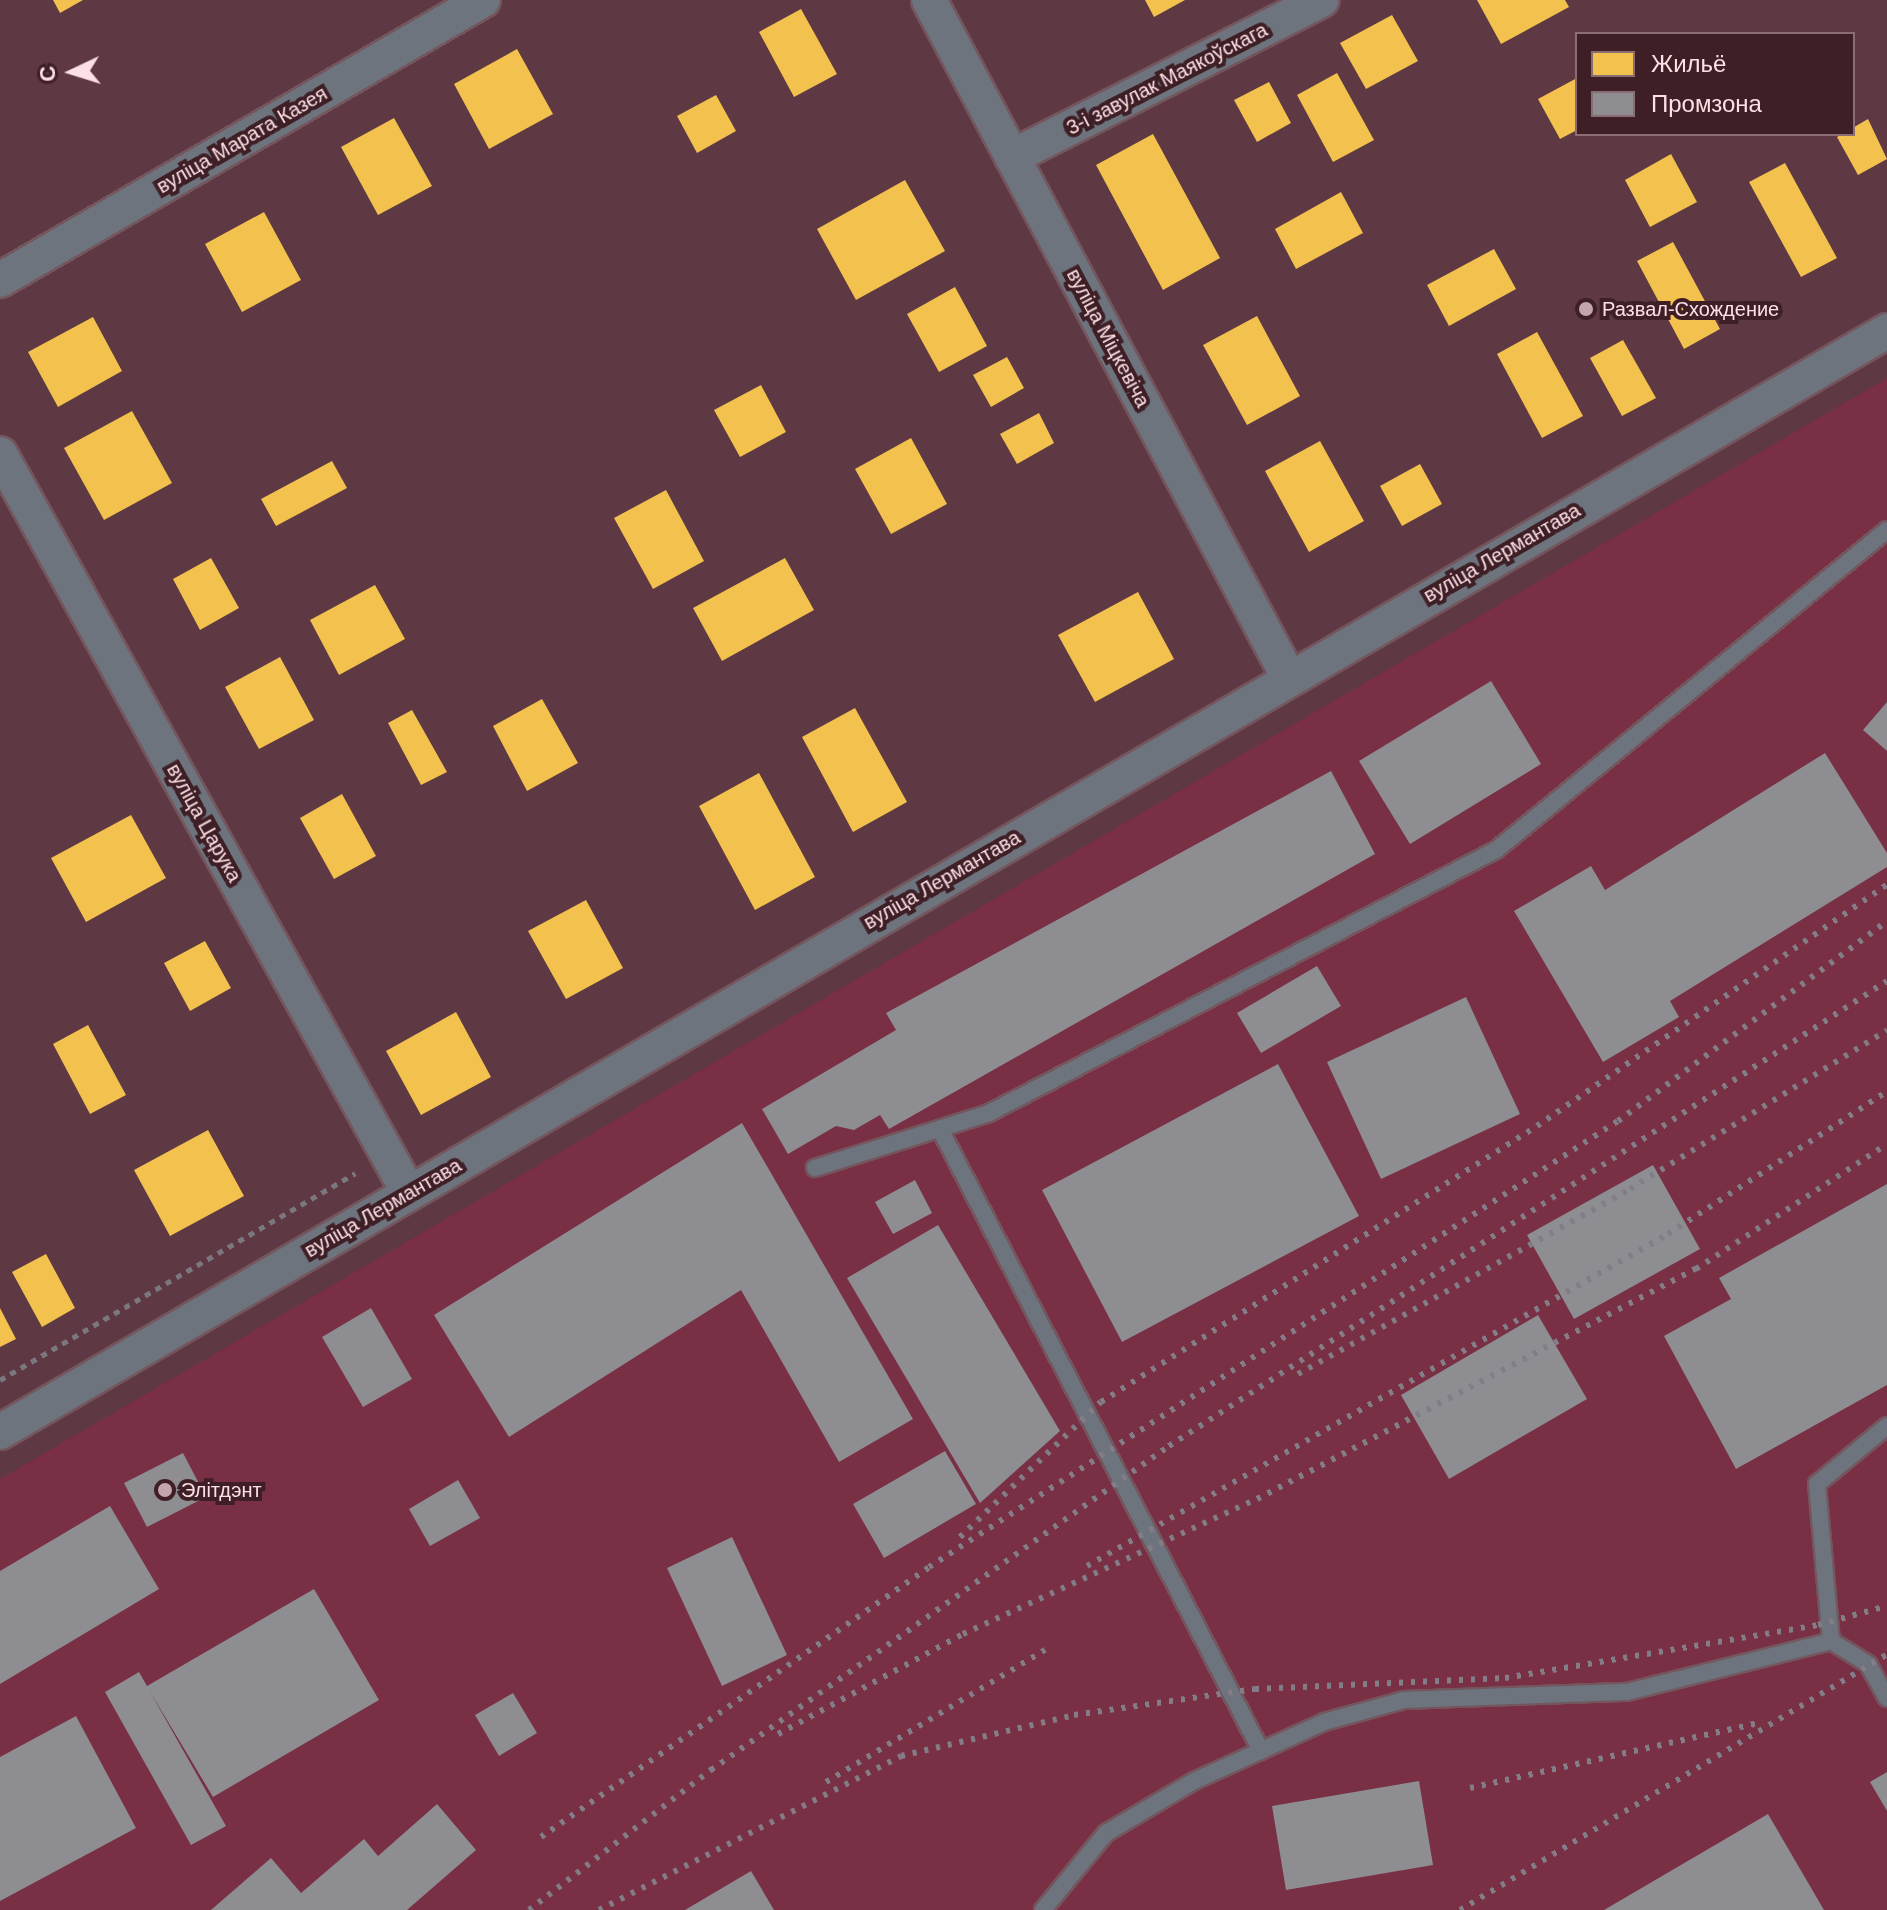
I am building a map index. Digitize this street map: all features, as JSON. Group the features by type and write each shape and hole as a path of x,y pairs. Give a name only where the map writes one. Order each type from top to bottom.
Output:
{"street":[{"name":"вуліца Марата Казея","path":"0,280 483,0"},
{"name":"вуліца Міцкевіча","path":"929,0 1288,676"},
{"name":"3-і завулак Маякоўскага","path":"1012,157 1322,0"},
{"name":"вуліца Лермантава","path":"0,1432 1288,676 1887,331"},
{"name":"вуліца Царука","path":"0,454 409,1193"}],"lane":[{"path":"815,1168 989,1113 1496,850 1887,530"},
{"path":"940,1129 1261,1751"},
{"path":"1831,1641 1817,1484 1887,1426"},
{"path":"1043,1910 1106,1833 1261,1751 1324,1722 1404,1700 1627,1692 1831,1641 1868,1664 1887,1698"}],"shaded area":[{"path":"1887,378 1887,1910 0,1910 0,1479"}],"building: Жильё":[{"path":"53,0 83,0 60,13"},
{"path":"1145,0 1185,0 1154,17"},
{"path":"1477,0 1565,0 1569,7 1501,44"},
{"path":"801,9 837,74 794,97 759,32"},
{"path":"1392,15 1418,61 1366,89 1340,43"},
{"path":"517,49 553,114 489,149 454,84"},
{"path":"1337,73 1374,140 1333,162 1297,95"},
{"path":"1575,79 1575,131 1560,139 1538,99"},
{"path":"1269,82 1291,123 1257,142 1234,100"},
{"path":"716,95 736,131 697,153 677,116"},
{"path":"394,118 432,186 378,215 341,147"},
{"path":"1868,119 1887,159 1858,175 1837,137 1855,136 1855,127"},
{"path":"1153,134 1220,258 1163,290 1096,165"},
{"path":"1671,154 1697,202 1650,227 1625,180"},
{"path":"1785,163 1837,258 1801,277 1749,182"},
{"path":"905,180 945,251 856,300 817,229"},
{"path":"1341,192 1363,233 1296,269 1275,229"},
{"path":"264,212 301,280 242,312 205,244"},
{"path":"1673,242 1720,329 1684,349 1637,261"},
{"path":"1494,249 1516,289 1449,326 1427,285"},
{"path":"955,287 987,346 939,372 907,314"},
{"path":"1257,316 1300,396 1247,425 1203,345"},
{"path":"93,317 122,371 58,407 28,352"},
{"path":"1537,332 1583,416 1542,438 1497,354"},
{"path":"1623,340 1656,398 1622,416 1590,358"},
{"path":"1007,357 1024,388 991,407 973,375"},
{"path":"761,385 786,432 740,457 714,410"},
{"path":"132,411 172,483 104,520 64,448"},
{"path":"1039,413 1054,443 1017,464 1000,434"},
{"path":"911,438 947,504 891,534 855,469"},
{"path":"1320,441 1364,521 1309,552 1265,471"},
{"path":"332,461 347,488 276,526 261,499"},
{"path":"1420,464 1442,504 1402,526 1380,486"},
{"path":"666,490 704,561 653,589 614,518"},
{"path":"211,558 239,608 200,630 173,579"},
{"path":"785,558 814,610 722,661 693,608"},
{"path":"375,585 405,639 339,675 310,620"},
{"path":"1138,592 1174,659 1095,702 1058,635"},
{"path":"280,657 314,720 259,749 225,687"},
{"path":"542,699 578,763 527,791 493,726"},
{"path":"855,708 907,802 853,832 802,737"},
{"path":"412,710 447,772 421,785 388,723"},
{"path":"759,773 815,877 755,910 699,806"},
{"path":"342,794 376,856 334,879 300,818"},
{"path":"131,815 166,878 86,922 51,858"},
{"path":"586,900 623,968 566,999 528,931"},
{"path":"205,941 231,988 190,1011 164,963"},
{"path":"456,1012 491,1077 421,1115 386,1051"},
{"path":"88,1025 126,1095 90,1114 53,1044"},
{"path":"208,1130 244,1196 170,1236 134,1170"},
{"path":"46,1254 75,1308 42,1327 12,1272"},
{"path":"0,1308 16,1339 0,1347"}],"building: Промзона":[{"path":"1491,681 1541,764 1410,844 1359,761"},
{"path":"1887,702 1887,751 1863,730"},
{"path":"1825,753 1887,853 1887,867 1670,1001 1679,1017 1603,1062 1514,911 1591,866 1605,890"},
{"path":"1331,771 1375,854 889,1129 880,1115 854,1130 836,1126 788,1154 762,1109 896,1030 886,1013"},
{"path":"1317,966 1341,1006 1261,1053 1237,1013"},
{"path":"1466,997 1520,1114 1381,1179 1327,1062"},
{"path":"1278,1064 1359,1216 1122,1342 1042,1190"},
{"path":"742,1123 913,1419 839,1462 741,1290 509,1437 434,1315"},
{"path":"1653,1165 1700,1249 1574,1319 1527,1235"},
{"path":"915,1180 932,1213 893,1234 875,1202"},
{"path":"1887,1184 1887,1385 1736,1469 1664,1336 1731,1299 1719,1278"},
{"path":"938,1225 1060,1431 980,1503 847,1278"},
{"path":"371,1308 412,1379 363,1407 322,1337"},
{"path":"1538,1315 1587,1399 1449,1479 1401,1395"},
{"path":"945,1451 976,1504 884,1558 853,1504"},
{"name":"Элітдэнт","path":"183,1453 206,1497 147,1527 124,1483"},
{"path":"458,1480 480,1518 430,1546 409,1509"},
{"path":"110,1506 159,1589 0,1684 0,1571"},
{"path":"732,1537 787,1655 722,1686 667,1568"},
{"path":"314,1589 379,1700 213,1797 149,1690 226,1826 191,1845 105,1692 139,1672 147,1686"},
{"path":"513,1693 537,1733 499,1756 475,1715"},
{"path":"76,1716 136,1828 0,1901 0,1757"},
{"path":"1887,1772 1887,1811 1870,1782"},
{"path":"1419,1781 1433,1865 1286,1890 1272,1806"},
{"path":"437,1804 476,1850 407,1910 211,1910 271,1858 301,1893 364,1839 378,1856"},
{"path":"1768,1814 1824,1910 1604,1910"},
{"path":"751,1871 774,1910 685,1910"}],"railway":[{"path":"960,1537 1101,1402 1537,1126 1887,885"},
{"path":"541,1837 929,1567 1618,1121 1887,921"},
{"path":"529,1910 711,1770 1169,1446 1887,981"},
{"path":"1298,1374 1630,1189 1887,1030"},
{"path":"1087,1566 1668,1234 1887,1091"},
{"path":"778,1734 963,1634 1257,1499 1696,1269 1887,1144"},
{"path":"599,1910 901,1756 1074,1715 1255,1689 1505,1678 1818,1625 1887,1606"},
{"path":"826,1782 1045,1650"},
{"path":"1460,1910 1887,1654"},
{"path":"1470,1788 1763,1722"}],"place":[{"name":"Развал-Схождение","path":"1586,309"},
{"name":"Элітдэнт","path":"165,1490"}]}
